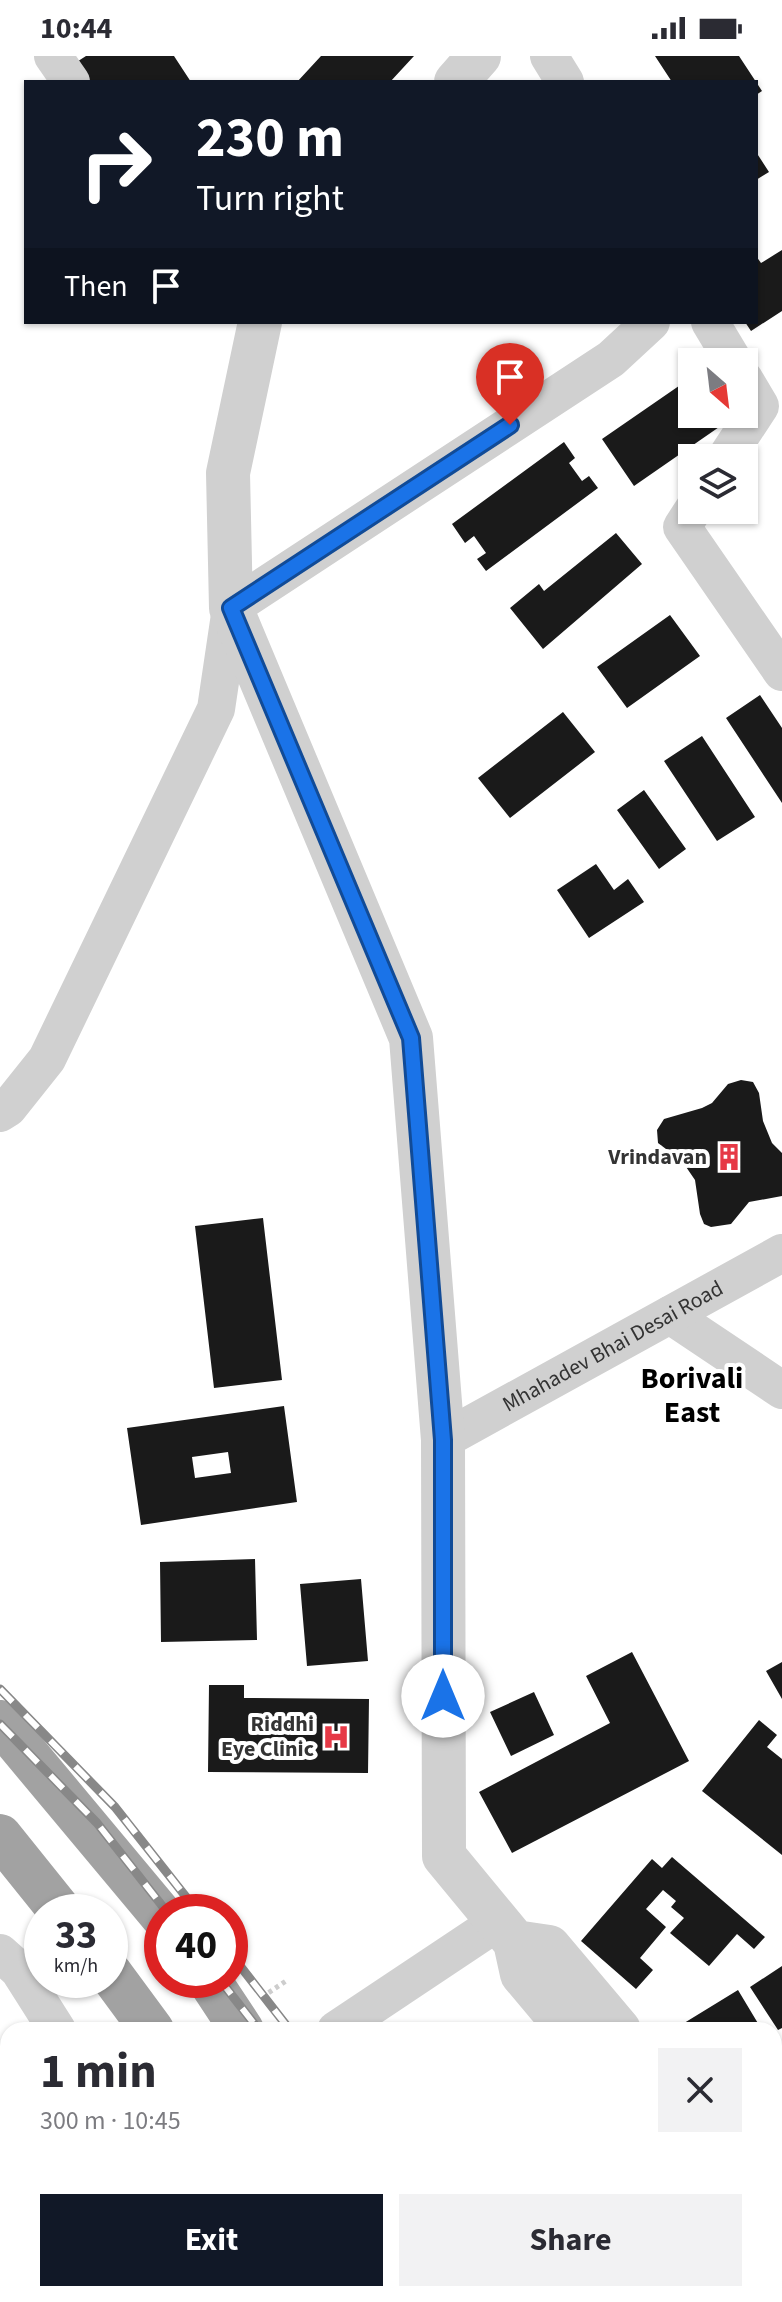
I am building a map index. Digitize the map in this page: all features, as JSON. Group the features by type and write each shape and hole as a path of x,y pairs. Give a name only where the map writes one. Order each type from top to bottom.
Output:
{"highway":[{"path":"0,1722 144,1894"},
{"path":"0,1836 47,1894"},
{"path":"128,1997 146,2022"},
{"path":"221,1998 237,2022"}],"street":[{"path":"53,56 70,80"},
{"path":"458,80 479,56"},
{"path":"549,56 564,80"},
{"path":"0,1113 8,1108 47,1059 216,709 231,608 228,473 260,324"},
{"path":"231,608 611,359 649,324"},
{"path":"711,324 726,348"},
{"path":"734,444 762,391"},
{"path":"684,524 682,527 782,672"},
{"path":"231,608 411,1038 443,1440 444,1856 507,1932 522,1974 562,2022"},
{"name":"Mhahadev Bhai Desai Road","path":"443,1440 782,1253"},
{"path":"670,1315 782,1390"},
{"path":"350,2022 507,1932 549,1947 612,2022"},
{"path":"0,1953 19,1970 52,2022"}],"building":[{"path":"86,56 174,56 190,80 82,80 72,65"},
{"path":"321,56 414,56 392,80 299,80"},
{"path":"655,56 739,56 755,80 671,80"},
{"path":"758,155 769,172 758,179"},
{"path":"782,250 782,311 751,331 746,324 758,324 758,259 761,263"},
{"path":"678,387 678,428 718,428 695,444 678,444 678,456 634,486 602,439"},
{"path":"564,442 575,458 569,463 582,481 589,476 598,488 486,571 477,559 486,553 474,536 465,543 452,524"},
{"path":"616,533 642,564 543,649 510,608 539,584 544,591"},
{"path":"670,615 700,656 627,708 597,667"},
{"path":"760,695 782,728 782,803 726,718"},
{"path":"563,712 595,752 510,818 478,778"},
{"path":"702,736 755,817 717,841 664,761"},
{"path":"644,790 686,849 659,869 617,810"},
{"path":"596,864 614,890 628,879 644,902 589,938 557,890"},
{"name":"Vrindavan","path":"741,1080 753,1082 759,1093 763,1121 772,1143 782,1153 782,1196 749,1202 731,1224 711,1227 704,1224 700,1214 695,1180 682,1161 658,1143 657,1130 664,1119 712,1103 728,1084"},
{"path":"263,1218 282,1380 214,1388 195,1226"},
{"path":"284,1406 297,1502 141,1525 127,1428","holes":["228,1452 231,1473 195,1478 192,1457"]},
{"path":"255,1559 257,1640 161,1642 160,1562"},
{"path":"361,1579 368,1661 307,1666 300,1584"},
{"path":"632,1652 689,1761 512,1853 479,1792 610,1723 586,1676"},
{"path":"782,1662 782,1699 766,1671"},
{"path":"209,1685 244,1685 244,1698 369,1699 368,1773 208,1772"},
{"path":"534,1692 554,1735 511,1756 490,1712"},
{"path":"759,1720 777,1735 767,1747 782,1759 782,1855 702,1791"},
{"path":"672,1857 765,1937 754,1949 737,1934 709,1966 670,1933 684,1918 671,1907 676,1901 663,1890 646,1909 666,1927 640,1958 653,1970 636,1989 581,1941 652,1859 662,1868"},
{"path":"782,1966 782,2022 773,2022 750,1987"},
{"path":"738,1990 757,2022 686,2022"}],"railway":[{"path":"0,1689 115,1807 184,1894"},
{"path":"0,1724 97,1823 153,1894"},
{"path":"248,1976 284,2022"},
{"path":"234,1998 253,2022"}],"place":[{"name":"Vrindavan","path":"729,1157"},
{"name":"Riddhi Eye Clinic","path":"336,1737"}],"district":[{"name":"Borivali East","path":"692,1395"}],"route":[{"path":"443,1696 443,1440 411,1038 231,608 510,425"}]}
